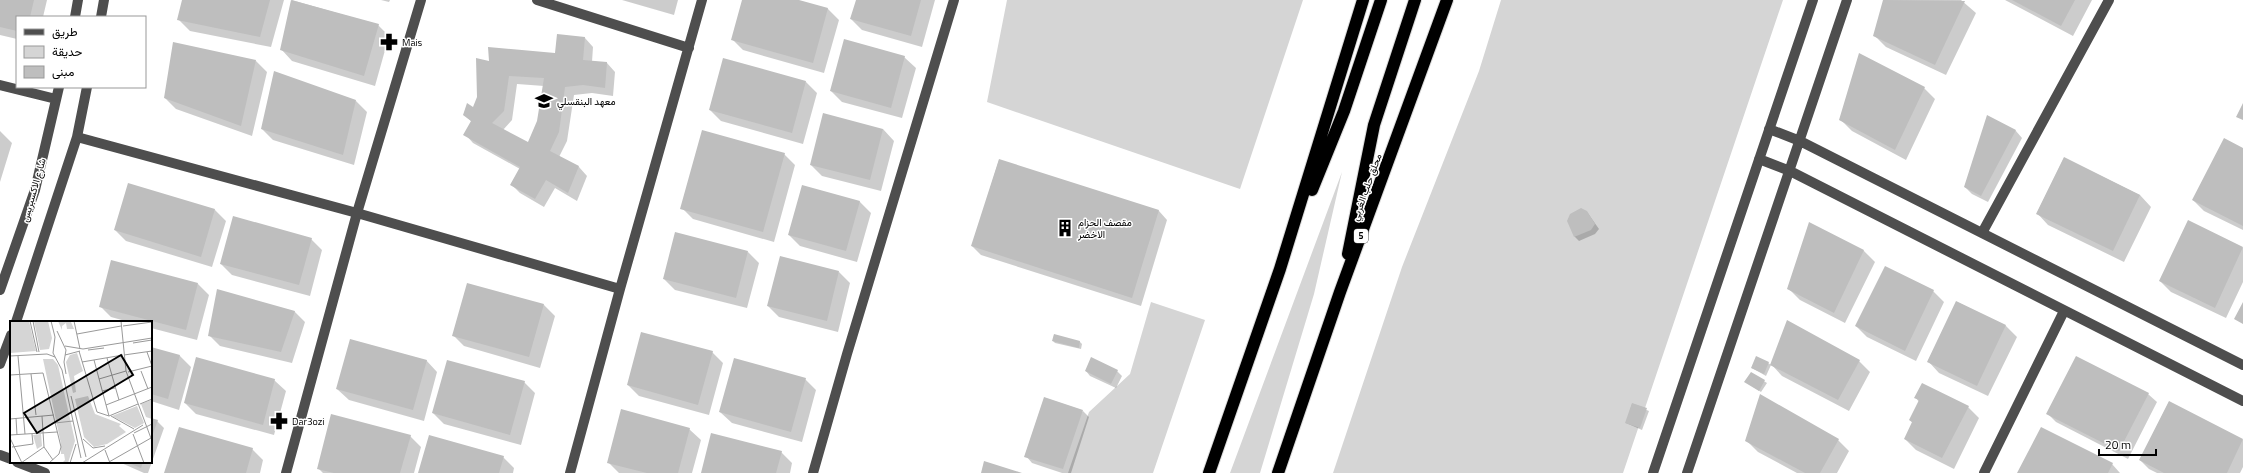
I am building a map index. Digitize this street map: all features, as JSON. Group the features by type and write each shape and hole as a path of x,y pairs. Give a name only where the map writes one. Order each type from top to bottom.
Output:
{"highway":[{"path":"1210,473 1280,269 1363,0"},
{"path":"1280,269 1344,111 1381,0"},
{"path":"1340,292 1374,125 1415,0"},
{"name":"محلق حلب الغربي","path":"1278,473 1340,292 1447,0"}],"street":[{"path":"75,16 78,0"},
{"path":"101,16 104,0"},
{"path":"286,473 357,213 421,0"},
{"path":"537,0 689,48"},
{"path":"570,473 620,289 702,0"},
{"path":"813,473 847,354 954,0"},
{"path":"1653,473 1813,0"},
{"path":"1687,473 1847,0"},
{"path":"1982,232 2109,0"},
{"path":"0,84 56,99"},
{"name":"شارع الاكسبريس","path":"0,290 35,190 59,88"},
{"path":"16,321 77,137 87,88"},
{"path":"1769,129 1800,141 2243,365"},
{"path":"77,137 357,213 620,289"},
{"path":"1759,159 1790,171 2243,401"},
{"path":"1984,473 2064,311"},
{"path":"0,364 10,338"},
{"path":"0,455 10,460"},
{"path":"20,463 45,473"}],"green space":[{"path":"1007,0 1303,0 1240,189 987,102"},
{"path":"1501,0 1783,0 1623,473 1333,473 1402,267 1479,71"},
{"path":"1342,172 1314,294 1260,473 1230,473"},
{"path":"1151,302 1205,320 1153,473 1068,473 1089,412 1130,374"}],"building":[{"path":"0,0 34,0 30,16 16,16 16,31 0,27"},
{"path":"182,0 270,0 260,37 177,20"},
{"path":"291,0 379,24 364,76 280,50"},
{"path":"742,0 799,0 828,8 813,63 731,40"},
{"path":"856,0 921,0 911,36 850,19"},
{"path":"1883,0 1965,1 1935,65 1873,36"},
{"path":"2012,0 2075,0 2061,26"},
{"path":"557,34 585,37 583,60 607,62 605,88 583,85 565,87 559,132 550,151 579,166 568,193 546,180 535,199 510,185 520,167 463,135 471,121 463,115 467,103 473,107 477,97 476,58 489,61 488,47 555,53","holes":["509,76 544,78 537,121 528,142 492,123 504,111"]},
{"path":"844,39 905,56 891,108 830,91"},
{"path":"173,42 256,60 241,126 164,98"},
{"path":"1859,53 1925,87 1895,150 1839,120"},
{"path":"723,58 806,81 792,133 709,110"},
{"path":"274,71 356,100 343,155 261,129"},
{"path":"2243,103 2243,120 2236,117"},
{"path":"823,113 883,129 870,180 810,165"},
{"path":"1987,115 2016,130 1981,196 1964,187"},
{"path":"702,130 785,153 763,232 680,209"},
{"path":"2224,138 2243,148 2243,226 2192,200"},
{"path":"2064,157 2140,195 2113,251 2036,214"},
{"name":"مقصف الحزام الاخضر","path":"999,159 1159,210 1132,298 971,246"},
{"path":"128,183 215,209 201,257 114,230"},
{"path":"802,185 860,201 846,251 788,235"},
{"path":"1581,208 1587,211 1595,224 1591,230 1574,237 1567,221 1570,214"},
{"path":"233,216 312,238 299,285 220,264"},
{"path":"2188,220 2243,247 2215,308 2159,281"},
{"path":"1809,222 1864,250 1834,313 1787,289"},
{"path":"675,232 748,251 736,298 663,279"},
{"path":"780,256 839,271 827,321 767,306"},
{"path":"111,260 198,283 186,330 99,307"},
{"path":"1885,266 1934,290 1905,351 1855,326"},
{"path":"467,283 544,304 529,357 452,336"},
{"path":"217,289 295,311 281,352 208,336"},
{"path":"1956,301 2006,325 1977,386 1927,362"},
{"path":"2243,302 2243,324 2234,319"},
{"path":"1787,320 1860,360 1838,400 1770,365"},
{"path":"641,332 713,351 698,405 627,385"},
{"path":"1054,334 1080,341 1079,348 1052,341"},
{"path":"350,339 427,360 413,410 336,389"},
{"path":"152,347 180,355 168,399 152,394"},
{"path":"1756,356 1769,362 1764,374 1751,368"},
{"path":"2076,356 2149,393 2119,451 2046,414"},
{"path":"196,357 275,379 263,425 184,403"},
{"path":"1091,357 1118,370 1111,384 1085,371"},
{"path":"734,358 806,378 791,432 719,412"},
{"path":"447,360 525,381 510,435 432,413"},
{"path":"1751,372 1765,380 1759,391 1744,382"},
{"path":"1922,383 1969,406 1942,458 1904,439 1912,422 1909,420 1919,400 1914,398"},
{"path":"1760,394 1839,439 1820,473 1805,473 1745,441"},
{"path":"1044,397 1083,410 1063,469 1024,457"},
{"path":"2169,401 2243,439 2227,473 2164,473 2139,460"},
{"path":"1632,403 1647,408 1640,428 1625,423"},
{"path":"621,409 690,428 678,473 647,473 607,463"},
{"path":"331,414 411,435 400,473 334,473 317,469"},
{"path":"152,418 158,420 152,436"},
{"path":"179,427 253,448 246,473 164,473"},
{"path":"2041,427 2113,463 2108,473 2017,473"},
{"path":"711,433 782,451 776,473 701,473"},
{"path":"429,435 504,456 499,473 418,473"},
{"path":"984,461 1022,473 981,473"},
{"path":"128,463 143,463 141,468"}],"place":[{"name":"Mais","path":"389,42"},
{"name":"معهد البنقسلي","path":"544,101"},
{"name":"مقصف الحزام الاخضر","path":"1065,228"},
{"name":"Dar3ozi","path":"279,421"}]}
